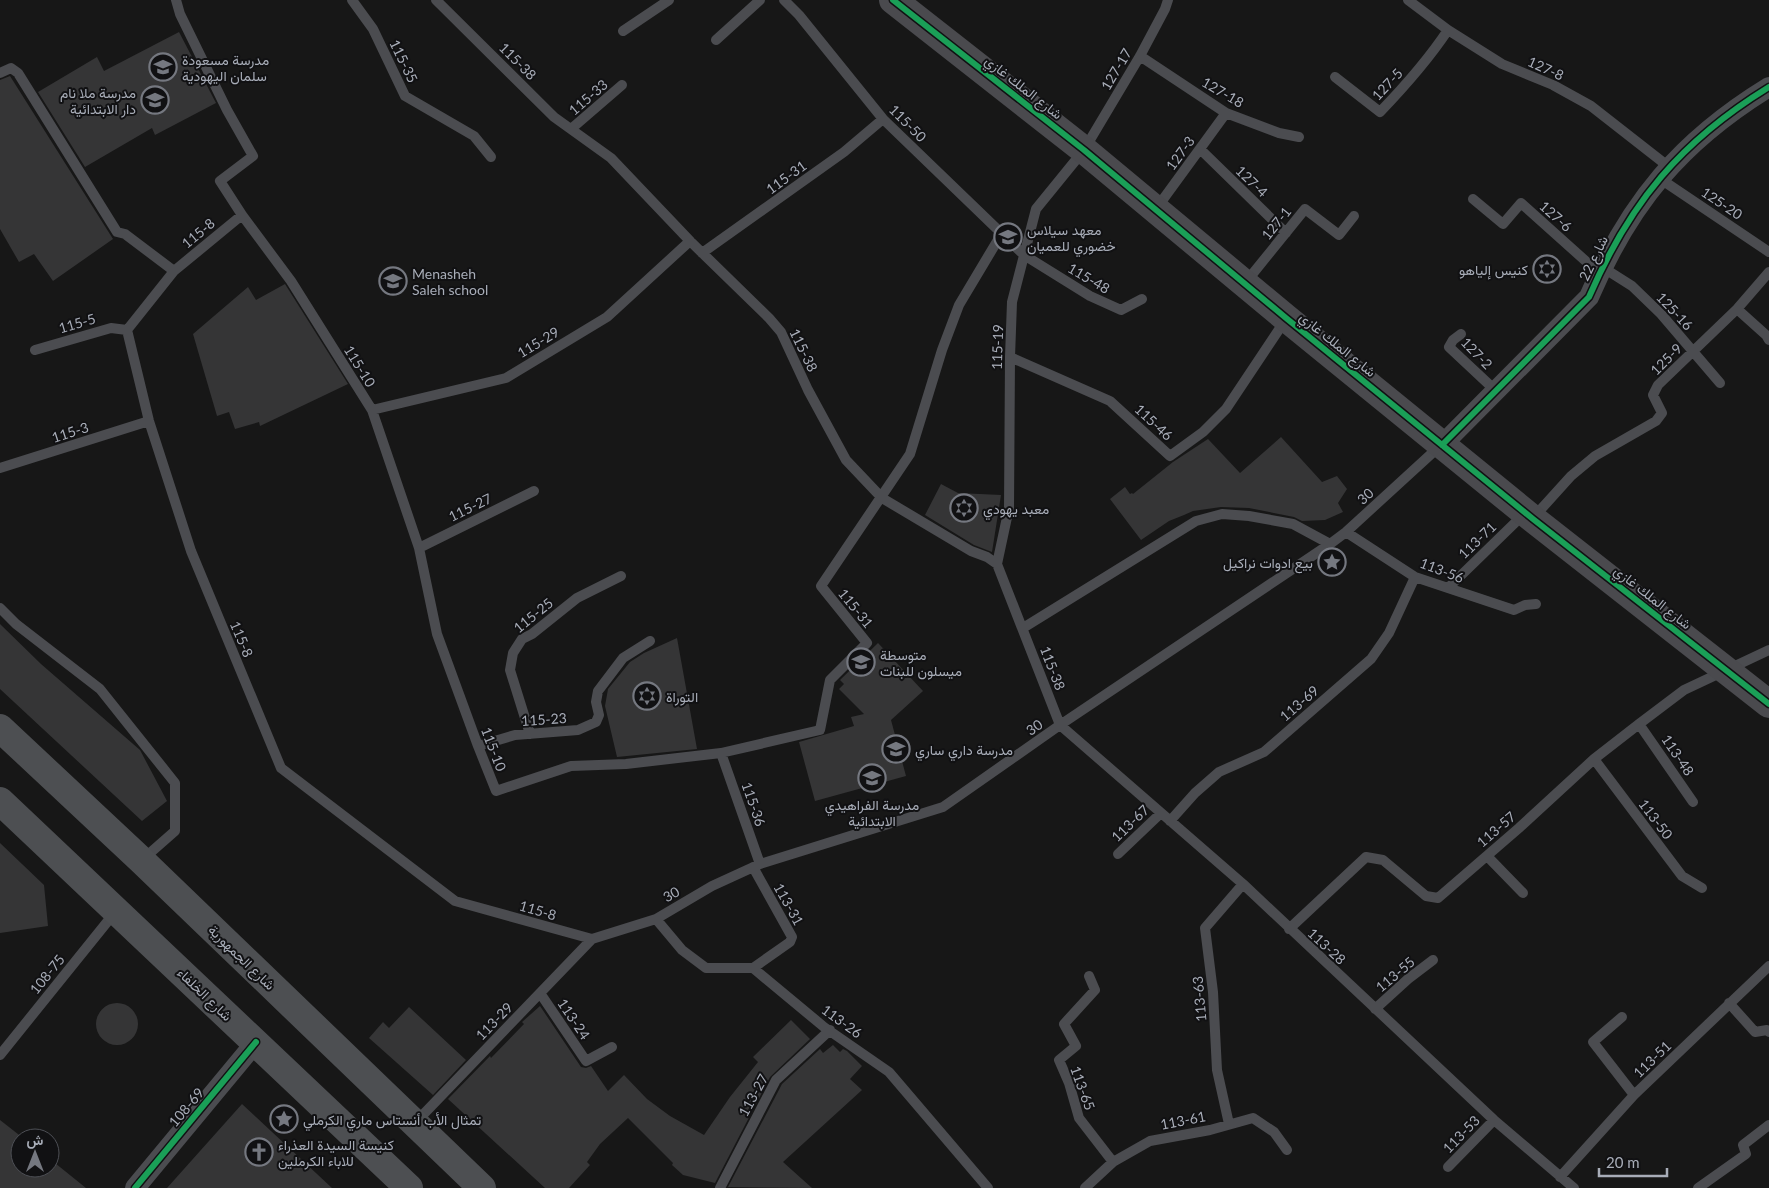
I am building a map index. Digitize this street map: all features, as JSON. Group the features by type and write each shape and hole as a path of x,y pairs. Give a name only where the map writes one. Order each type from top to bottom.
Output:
{"main road":[{"name":"شارع الجمهورية","path":"0,728 141,860 482,1188"},
{"name":"شارع الخلفاء","path":"0,801 409,1188"}],"street":[{"name":"شارع الملك غازي","path":"893,0 1084,150 1529,516 1769,704"},
{"name":"شارع 22","path":"1442,445 1589,297 1600,270 1618,236 1636,208 1664,172 1714,124 1769,87"},
{"name":"108-69","path":"135,1188 256,1042"}],"lane":[{"name":"115-10","path":"176,0 180,14 218,92 253,156 220,182 242,215 292,281 372,410 419,548 437,634 496,792"},
{"name":"115-35","path":"352,0 372,29 405,96 474,136 491,157"},
{"name":"115-38","path":"436,0 554,117 611,158 690,242 769,318 781,332 808,390 846,460 882,498 971,551 987,557 997,564 1024,628 1060,726"},
{"path":"623,31 669,0"},
{"path":"716,40 760,0"},
{"name":"115-50","path":"784,0 799,15 883,119 1024,254"},
{"name":"127-17","path":"1084,150 1140,56 1168,0"},
{"name":"127-8","path":"1408,0 1448,30 1502,64 1553,84 1592,106 1664,172"},
{"name":"127-5","path":"1335,77 1380,112 1404,88 1434,51 1448,30"},
{"name":"127-18","path":"1140,56 1226,113 1279,133 1299,137"},
{"path":"0,72 11,68 18,73 117,232 125,234 174,271"},
{"name":"115-33","path":"571,129 622,85"},
{"name":"127-3","path":"1156,210 1226,113"},
{"name":"115-31","path":"702,253 828,164 883,119"},
{"name":"127-4","path":"1200,149 1286,233"},
{"name":"115-19","path":"997,564 1009,508 1012,302 1036,209 1084,150"},
{"name":"125-20","path":"1664,172 1769,252"},
{"name":"127-6","path":"1473,199 1503,224 1521,204 1600,270"},
{"name":"127-1","path":"1245,284 1306,209 1339,235 1354,216"},
{"name":"115-8","path":"242,215 174,271 127,330 149,421 191,551 282,768 454,901 592,940"},
{"name":"115-31","path":"496,792 571,766 626,764 722,753 820,730 830,680 867,643 821,586 910,454 942,350 959,305 1002,233"},
{"name":"115-29","path":"372,410 506,378 607,317 690,242"},
{"name":"115-48","path":"1024,254 1090,296 1121,310 1142,299"},
{"name":"125-16","path":"1600,270 1632,286 1694,350 1720,383"},
{"name":"125-9","path":"1529,516 1570,476 1595,456 1656,421 1662,413 1653,396 1658,385 1737,309 1769,272"},
{"path":"1737,309 1769,340"},
{"name":"115-46","path":"1010,357 1110,401 1170,456 1203,432 1226,409 1286,318"},
{"name":"115-5","path":"35,350 111,328 127,330"},
{"name":"127-2","path":"1461,334 1452,340 1449,347 1496,391"},
{"name":"115-3","path":"0,468 149,421"},
{"name":"30","path":"592,940 656,919 712,886 756,866 943,808 1060,726 1330,544 1346,532 1442,445"},
{"name":"115-27","path":"419,548 534,491"},
{"path":"1024,628 1196,521 1222,514 1249,516 1293,524 1330,544"},
{"name":"113-71","path":"1448,588 1529,516"},
{"name":"113-56","path":"1346,532 1415,577 1514,610 1525,605 1536,604"},
{"name":"115-25","path":"530,734 510,670 513,653 522,639 532,634 577,598 621,576"},
{"name":"113-69","path":"1170,820 1195,793 1219,772 1264,752 1371,659 1389,633 1415,577"},
{"path":"0,608 16,624 100,689 175,783 175,831 141,860"},
{"name":"115-23","path":"478,746 515,735 578,730 596,722 599,715 596,702 598,691 623,658 650,641"},
{"name":"113-57","path":"1288,929 1366,857 1383,860 1426,896 1438,898 1594,759 1684,690 1769,650"},
{"name":"113-48","path":"1639,724 1693,802"},
{"name":"113-28","path":"1060,726 1243,884 1288,929 1494,1120 1566,1184"},
{"name":"115-36","path":"722,753 756,866"},
{"name":"113-50","path":"1594,759 1682,876 1702,888"},
{"name":"113-67","path":"1118,854 1161,813"},
{"path":"1487,856 1523,893"},
{"name":"113-31","path":"753,968 790,942 792,937 756,866"},
{"name":"113-63","path":"1229,1124 1217,1070 1213,992 1205,928 1243,884"},
{"name":"108-75","path":"0,1055 116,910"},
{"path":"656,919 682,950 706,968 753,968"},
{"name":"113-29","path":"415,1122 592,940"},
{"name":"113-55","path":"1375,1009 1408,979 1434,960"},
{"name":"113-51","path":"1566,1184 1634,1095 1769,966"},
{"name":"113-26","path":"753,968 830,1030 889,1072 988,1188"},
{"name":"113-65","path":"1089,976 1094,990 1064,1024 1076,1046 1058,1060 1068,1083 1079,1118 1113,1162"},
{"name":"113-24","path":"540,993 586,1061 612,1047"},
{"path":"1729,1003 1756,1032 1767,1030 1769,1032"},
{"path":"1622,1017 1593,1042 1634,1095"},
{"name":"113-27","path":"720,1188 776,1080 830,1030"},
{"name":"113-61","path":"1085,1188 1113,1162 1150,1141 1253,1118 1274,1132 1287,1150"},
{"name":"113-53","path":"1448,1166 1494,1120"},
{"path":"1698,1188 1746,1154 1743,1145 1769,1125"}],"building":[{"path":"179,32 216,103 155,135 152,128 85,167 38,92 97,57 104,71"},
{"path":"10,76 113,239 53,281 34,254 19,262 0,229 0,80"},
{"path":"285,284 348,384 260,426 259,422 235,429 229,412 217,416 193,334 248,287 256,300"},
{"path":"1281,437 1322,482 1337,476 1347,489 1338,503 1343,512 1325,520 1302,521 1294,517 1249,508 1221,507 1193,511 1169,521 1141,540 1110,499 1125,487 1130,494 1133,494 1173,462 1208,439 1240,473"},
{"name":"معبد يهودي","path":"941,484 958,493 1001,495 992,552 974,545 925,515"},
{"path":"0,624 41,664 140,750 167,801 142,821 0,689"},
{"name":"التوراة","path":"677,638 697,749 617,757 605,706 608,689 630,662 644,653"},
{"path":"878,643 923,691 891,720 906,776 815,801 799,742 854,726 851,717 864,714 839,689 844,684 840,680"},
{"path":"0,843 44,885 48,926 0,933"},
{"path":"121,1003 129,1006 135,1012 138,1024 135,1036 129,1042 113,1045 105,1042 99,1036 96,1020 99,1012 105,1006"},
{"path":"540,1006 581,1067 591,1066 608,1091 624,1075 647,1099 670,1116 704,1135 730,1097 758,1062 753,1057 791,1020 810,1039 770,1077 715,1183 683,1175 628,1118 600,1144 587,1162 590,1165 569,1188 545,1188 448,1099 490,1056 491,1058 524,1024 522,1022"},
{"path":"409,1007 466,1060 433,1095 369,1038 383,1022 389,1028"},
{"path":"833,1045 840,1052 843,1049 847,1051 862,1066 850,1079 862,1090 783,1162 812,1188 728,1187 782,1084 820,1049 823,1053"},
{"name":"كنيسة السيدة العذراء للاباء الكرملين","path":"242,1104 256,1117 332,1188 167,1188"},
{"path":"0,1120 10,1128 10,1178 60,1178 60,1167 86,1188 0,1188"}],"cycle path":[{"path":"893,0 1084,150 1286,318 1533,519 1769,704"},
{"path":"1442,445 1589,297 1622,232 1661,177 1684,152 1710,129 1769,87"},
{"path":"135,1188 256,1042"}],"place":[{"name":"مدرسة مسعودة سلمان اليهودية","path":"163,67"},
{"name":"مدرسة ملا نام دار الابتدائية","path":"155,100"},
{"name":"معهد سيلاس خضوري للعميان","path":"1008,237"},
{"name":"كنيس إلياهو","path":"1547,269"},
{"name":"Menasheh Saleh school","path":"393,281"},
{"name":"معبد يهودي","path":"964,508"},
{"name":"بيع ادوات نراكيل","path":"1332,562"},
{"name":"متوسطة ميسلون للبنات","path":"861,662"},
{"name":"التوراة","path":"647,696"},
{"name":"مدرسة داري ساري","path":"896,749"},
{"name":"مدرسة الفراهيدي الابتدائية","path":"872,778"},
{"name":"تمثال الأب أنستاس ماري الكرملي","path":"284,1119"},
{"name":"كنيسة السيدة العذراء للاباء الكرملين","path":"259,1152"}]}
